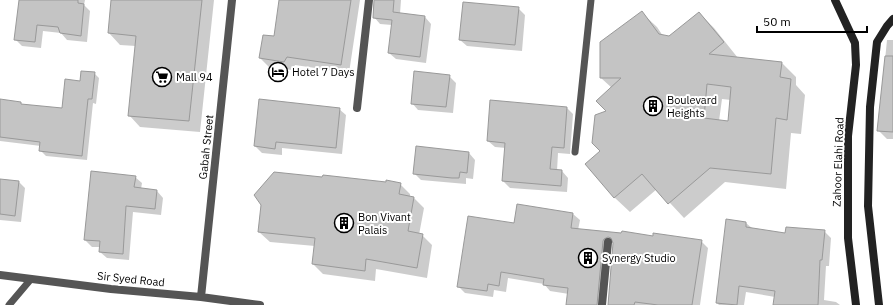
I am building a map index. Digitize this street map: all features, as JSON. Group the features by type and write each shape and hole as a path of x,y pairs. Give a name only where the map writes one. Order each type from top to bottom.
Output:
{"main road":[{"name":"Zahoor Elahi Road","path":"835,0 855,44 856,65 848,136 848,238 856,305"},
{"path":"879,305 868,206 870,107 877,42 893,19"}],"street":[{"name":"Gabah Street","path":"201,297 232,0"},
{"path":"357,108 369,0"},
{"path":"602,305 608,242"},
{"name":"Sir Syed Road","path":"0,275 260,305"}],"lane":[{"path":"575,152 591,0"},
{"path":"9,305 31,279"}],"building":[{"path":"19,0 78,0 78,3 84,4 81,36 60,33 58,27 37,25 35,42 14,40"},
{"path":"111,0 202,0 189,121 128,116 136,36 108,33"},
{"path":"279,0 351,0 341,65 287,57 284,62 259,58 263,35 274,36"},
{"path":"374,0 394,0 393,12 425,16 420,57 388,53 392,20 373,18"},
{"path":"463,2 519,7 515,45 459,40"},
{"name":"Boulevard Heights","path":"642,11 659,34 669,36 699,12 724,42 709,54 782,62 780,77 791,79 787,120 776,118 771,174 710,168 668,204 642,174 614,198 585,164 600,151 592,143 595,115 606,111 596,101 621,78 600,78 600,42","holes":["707,84 731,87 728,121 704,118"]},
{"path":"885,56 893,56 893,132 877,131"},
{"path":"81,71 95,72 92,99 88,99 82,156 39,151 40,142 0,137 0,99 21,102 21,104 62,108 65,79 80,81"},
{"path":"414,71 450,75 446,107 411,104"},
{"path":"259,99 340,108 336,148 276,142 275,149 254,146"},
{"path":"490,100 567,107 564,148 552,147 550,169 562,170 561,186 502,181 505,143 487,141"},
{"path":"416,146 469,152 467,173 460,172 459,178 413,174"},
{"path":"91,171 136,176 134,187 157,190 155,209 126,206 123,254 99,252 100,241 84,240"},
{"path":"274,172 322,177 323,175 386,182 386,180 401,183 399,194 414,197 408,231 423,234 417,268 366,259 365,271 312,264 315,238 258,232 261,205 254,195"},
{"path":"0,179 19,181 15,216 0,214"},
{"path":"517,204 573,213 571,228 621,233 622,231 653,236 653,233 702,240 692,305 658,305 635,302 634,305 608,305 613,243 611,238 608,237 603,241 597,305 566,305 568,288 543,285 544,279 501,272 499,286 488,284 487,291 457,287 468,216 514,223"},
{"path":"726,219 746,222 746,227 785,233 786,227 825,230 822,260 820,260 818,305 773,305 775,291 739,286 737,305 716,303"}],"place":[{"name":"Hotel 7 Days","path":"278,72"},
{"name":"Mall 94","path":"162,77"},
{"name":"Boulevard Heights","path":"653,106"},
{"name":"Bon Vivant Palais","path":"344,223"},
{"name":"Synergy Studio","path":"588,258"}]}
